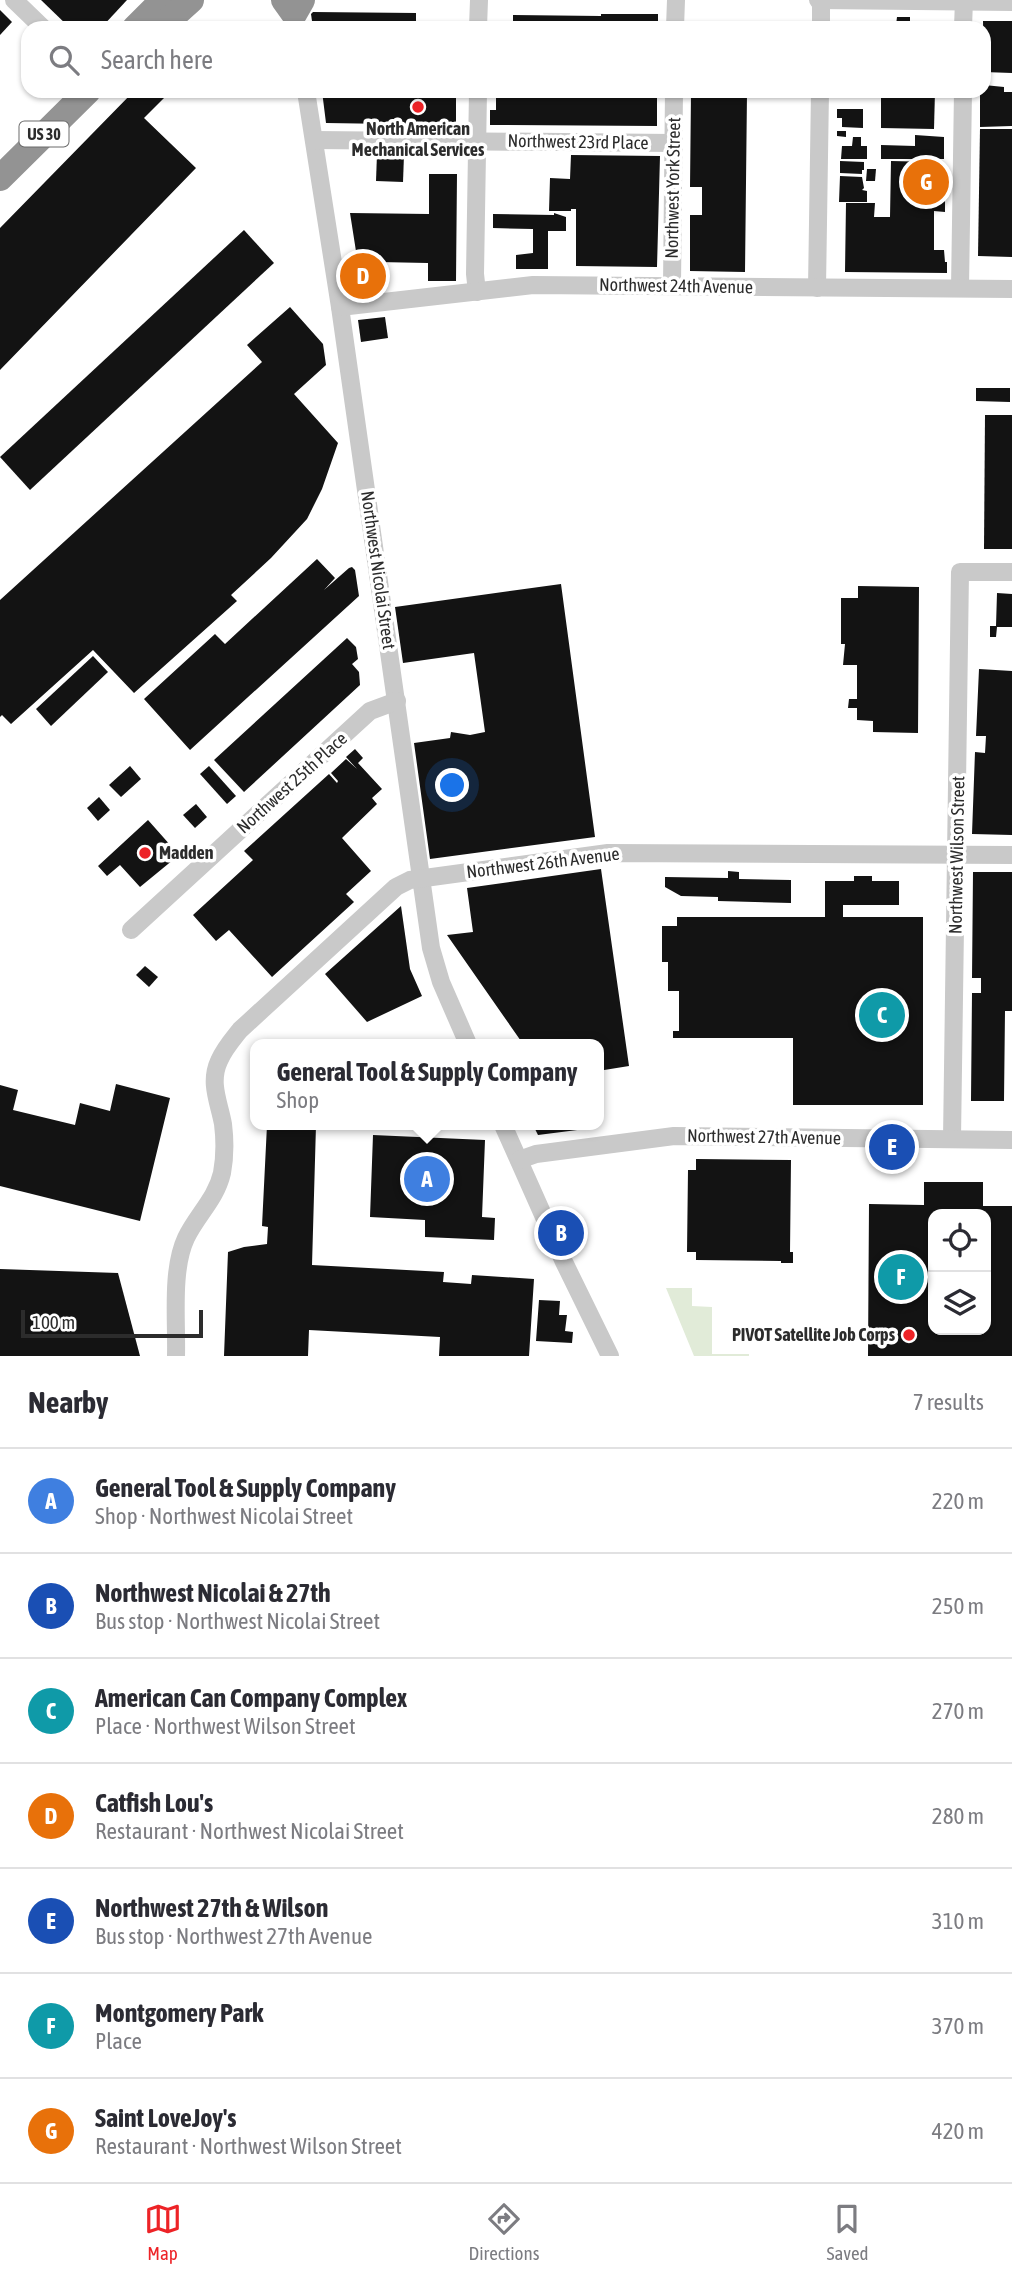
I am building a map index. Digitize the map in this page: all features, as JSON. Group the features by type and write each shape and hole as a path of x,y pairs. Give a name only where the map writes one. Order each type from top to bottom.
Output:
{"highway":[{"path":"142,21 163,0"},
{"path":"168,21 191,0"},
{"name":"US 30","path":"3,168 80,98"}],"street":[{"path":"15,0 36,21"},
{"path":"478,21 479,0"},
{"path":"675,21 676,0"},
{"path":"820,21 819,0 1012,2"},
{"path":"964,1 964,21"},
{"name":"Northwest Nicolai Street","path":"307,98 340,307 429,940 437,971 466,1039"},
{"path":"477,292 478,98"},
{"name":"Northwest York Street","path":"672,286 674,98"},
{"path":"817,288 820,98"},
{"path":"960,288 963,98"},
{"name":"Northwest 23rd Place","path":"314,140 674,143"},
{"name":"Northwest 24th Avenue","path":"340,307 533,285 1012,289"},
{"name":"Northwest Wilson Street","path":"952,1139 960,572 1012,572"},
{"name":"Northwest 25th Place","path":"131,930 370,711 397,702"},
{"name":"Northwest 26th Avenue","path":"176,1356 181,1253 188,1234 218,1188 224,1157 222,1122 214,1079 218,1063 240,1030 396,887 410,880 608,853 1012,855"},
{"path":"505,1130 610,1356"},
{"name":"Northwest 27th Avenue","path":"519,1160 536,1154 674,1136 1012,1140"}],"green space":[{"path":"666,1288 692,1288 692,1306 712,1307 712,1354 749,1356 694,1356"}],"building":[{"path":"41,0 127,0 108,21 63,21"},
{"path":"0,10 12,22 0,35"},
{"path":"416,13 416,21 312,21 311,14"},
{"path":"658,14 658,21 513,21 513,15"},
{"path":"897,17 910,17 910,21 896,21"},
{"path":"991,21 1012,21 1012,73 991,72"},
{"path":"991,86 1004,87 1004,92 1012,92 1012,126 980,127 980,98 991,98"},
{"path":"127,98 164,98 144,118 196,168 0,370 0,228"},
{"path":"323,98 456,98 456,125 326,123"},
{"path":"496,98 657,98 657,126 490,125 490,110 496,110"},
{"path":"691,98 747,98 745,272 690,271 690,215 702,215 702,187 690,187"},
{"path":"881,98 935,98 934,129 881,128"},
{"path":"837,109 863,109 863,128 842,127 842,118 837,118"},
{"path":"980,129 1012,129 1012,257 978,256"},
{"path":"837,131 846,131 846,137 837,136"},
{"path":"915,135 944,137 944,159 881,159 881,145 915,146"},
{"path":"853,137 861,137 861,146 867,146 867,159 841,159 842,146 852,146"},
{"path":"377,154 404,155 403,182 376,181"},
{"path":"571,155 660,156 657,267 576,266 576,209 549,211 550,178 570,179"},
{"path":"840,161 864,162 864,170 862,174 840,173"},
{"path":"891,161 935,162 934,199 945,199 945,212 934,211 934,250 944,250 947,273 845,272 846,203 875,203 874,217 890,217"},
{"path":"867,169 876,169 875,181 866,181"},
{"path":"429,174 457,174 456,281 428,281 428,263 378,262 381,287 349,291 346,265 358,264 350,213 429,214"},
{"path":"840,176 862,177 862,190 867,191 867,202 839,202"},
{"path":"554,213 566,217 566,231 548,231 548,269 516,269 516,255 533,253 533,229 493,228 493,214"},
{"path":"244,230 274,263 30,490 0,457"},
{"path":"290,307 323,344 326,365 294,394 338,443 322,489 307,519 271,558 231,595 237,601 134,693 93,650 11,724 2,715 0,717 0,600 262,362 247,345"},
{"path":"385,317 388,338 361,342 358,320"},
{"path":"976,388 1010,388 1010,402 976,401"},
{"path":"985,415 1012,415 1012,549 984,549"},
{"path":"317,559 335,578 324,590 352,567 355,570 359,596 190,750 144,699 215,634 225,644"},
{"path":"561,584 595,837 430,859 414,743 450,738 451,732 470,735 485,732 474,653 403,663 395,607"},
{"path":"858,586 919,587 918,733 873,732 873,721 857,720 857,708 848,708 849,699 857,699 857,665 843,665 845,644 841,644 841,598 858,598"},
{"path":"997,593 1012,594 1012,627 997,627 996,637 990,637 990,626 996,626"},
{"path":"347,638 356,647 358,659 352,664 359,672 360,685 244,792 214,760"},
{"path":"93,656 108,672 51,726 36,709"},
{"path":"979,669 1012,671 1012,835 972,834 975,752 985,753 986,736 976,736"},
{"path":"355,749 363,758 358,763 382,789 372,798 377,804 342,838 371,871 346,894 354,902 272,977 229,930 216,941 193,915 253,860 244,851 329,774 337,783 331,773 346,759 357,769 346,757"},
{"path":"130,766 141,779 121,797 109,785"},
{"path":"209,766 236,796 227,804 200,774"},
{"path":"99,797 110,810 98,821 87,808"},
{"path":"196,804 207,817 195,828 183,815"},
{"name":"Madden","path":"148,820 179,855 140,887 120,865 107,876 98,866"},
{"path":"601,869 629,1066 604,1070 604,1039 520,1039 447,935 473,932 467,888"},
{"path":"728,871 739,872 739,879 791,880 791,903 718,901 718,897 681,896 665,887 665,877 728,878"},
{"path":"973,872 1012,872 1012,1011 1005,1011 1004,1101 971,1101 972,993 981,993 981,978 972,978"},
{"path":"854,876 872,876 872,881 899,881 899,905 843,905 843,917 923,917 923,1105 793,1105 793,1038 673,1038 673,1031 679,1031 679,991 668,991 668,962 662,962 662,926 677,926 677,917 825,917 825,881 854,881"},
{"path":"401,906 410,969 422,996 367,1022 325,974"},
{"path":"145,966 158,977 149,987 136,975"},
{"path":"116,1084 170,1098 140,1221 0,1186 0,1085 18,1090 13,1110 75,1125 80,1103 110,1111"},
{"path":"267,1130 316,1130 312,1265 444,1272 443,1282 471,1284 472,1275 534,1279 529,1356 439,1356 440,1337 309,1330 308,1356 224,1356 228,1252 267,1244 268,1227 262,1226"},
{"path":"536,1130 577,1130 538,1135"},
{"path":"373,1135 485,1140 482,1217 495,1218 494,1240 425,1237 425,1220 370,1217"},
{"path":"696,1159 791,1160 790,1252 793,1252 793,1263 696,1260 696,1252 687,1252 688,1170 696,1170"},
{"path":"924,1182 983,1182 983,1206 1012,1206 1012,1356 868,1356 869,1204 924,1205"},
{"path":"0,1269 118,1273 140,1356 0,1356"},
{"path":"539,1300 560,1301 559,1315 567,1315 565,1331 573,1332 572,1343 536,1341"}],"place":[{"name":"North American Mechanical Services","path":"418,107"},
{"name":"Saint LoveJoy's","path":"926,182"},
{"name":"Catfish Lou's","path":"363,276"},
{"name":"Madden","path":"145,853"},
{"name":"American Can Company Complex","path":"882,1015"},
{"name":"Northwest 27th & Wilson","path":"892,1147"},
{"name":"General Tool & Supply Company","path":"427,1179"},
{"name":"Northwest Nicolai & 27th","path":"561,1233"},
{"name":"Montgomery Park","path":"901,1277"},
{"name":"PIVOT Satellite Job Corps","path":"909,1335"}]}
